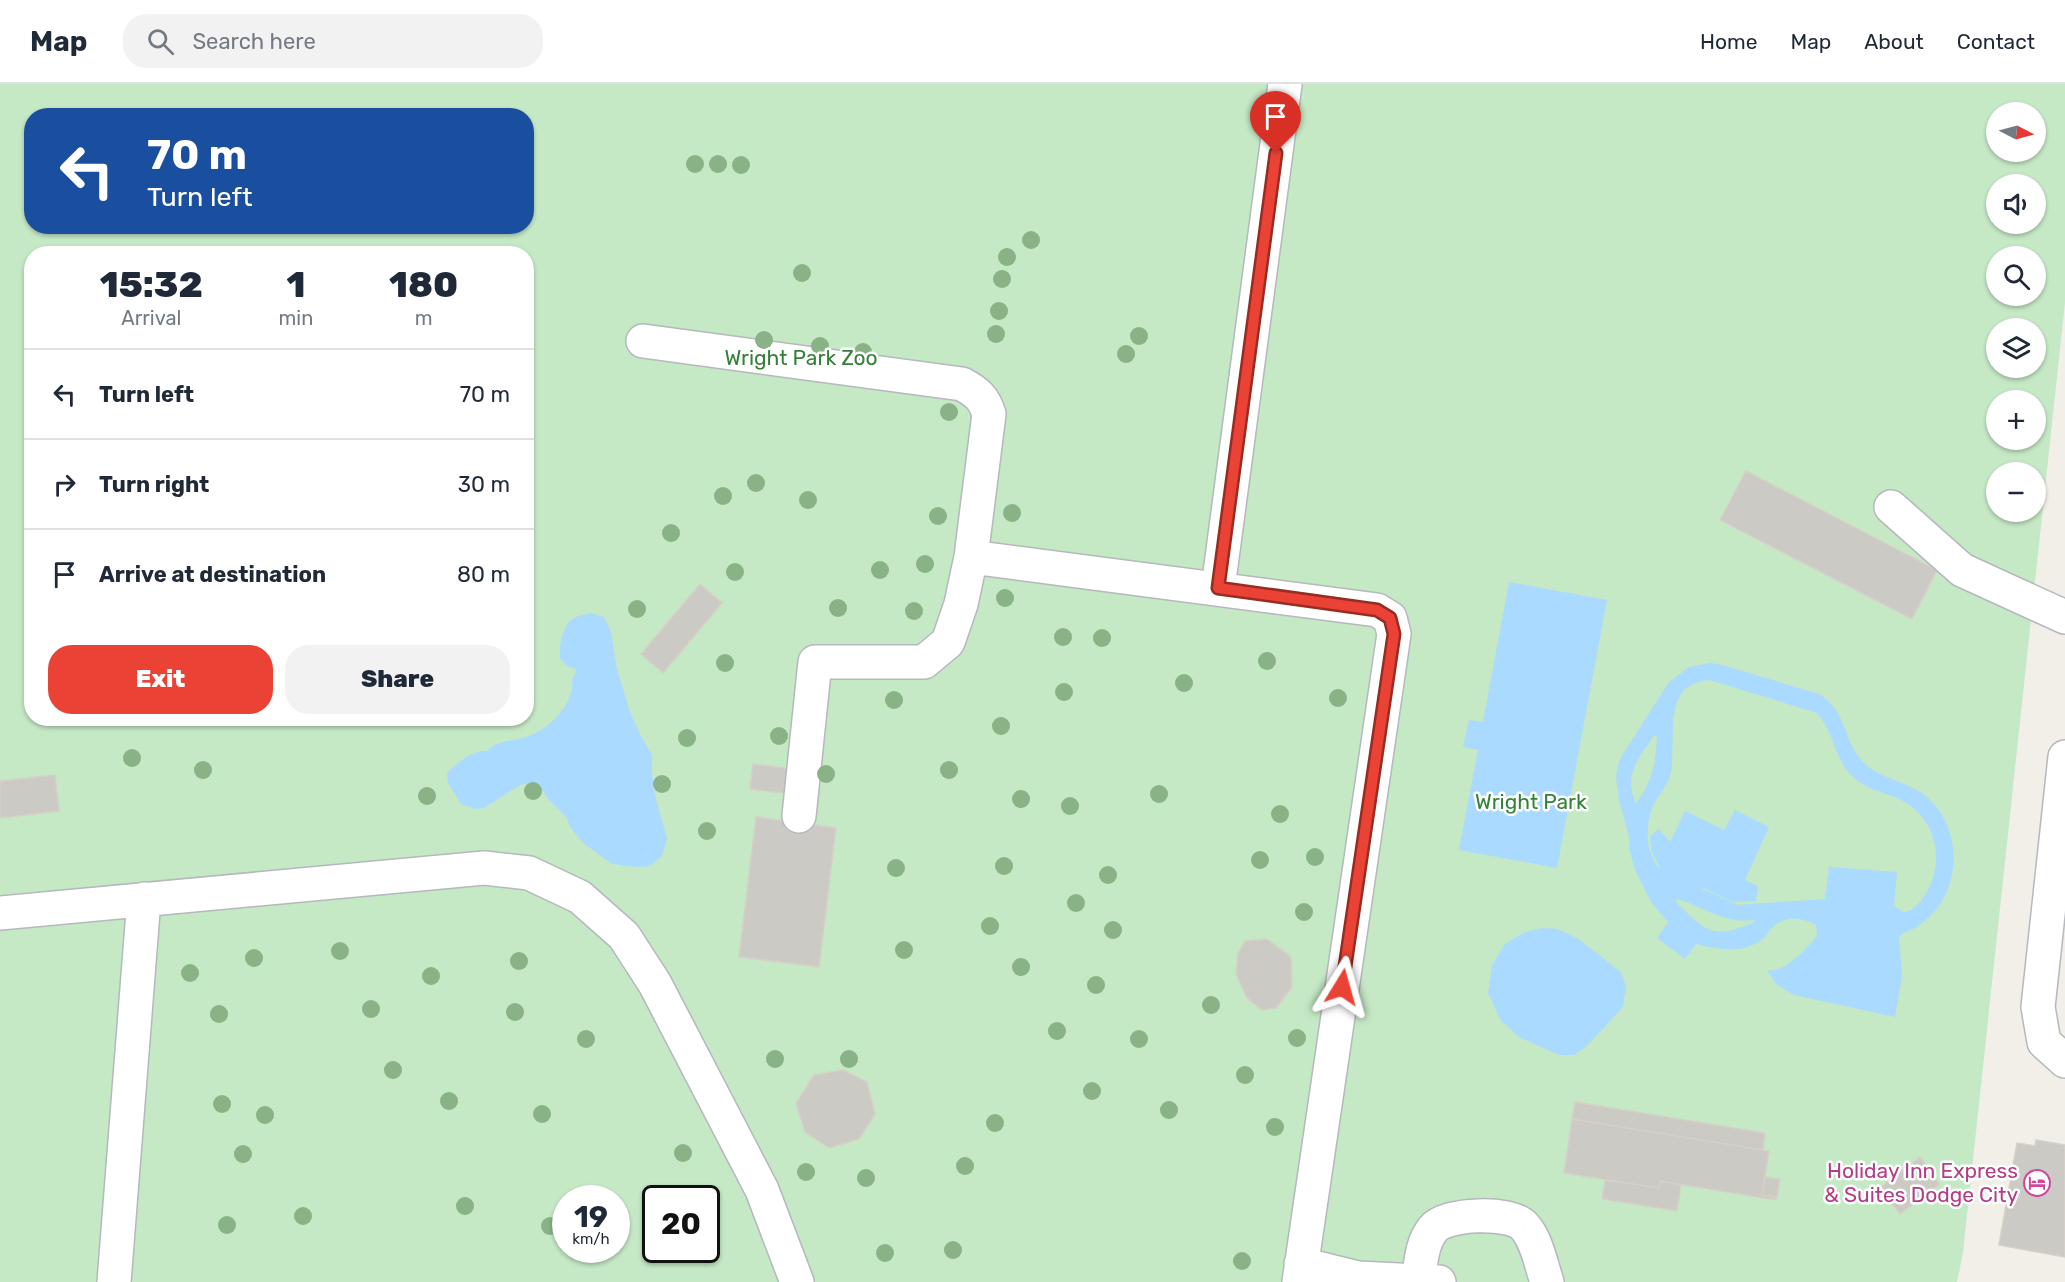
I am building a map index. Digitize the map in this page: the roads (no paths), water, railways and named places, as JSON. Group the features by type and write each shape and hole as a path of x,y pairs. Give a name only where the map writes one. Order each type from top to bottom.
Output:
{"street":[{"path":"1218,588 1285,84"},
{"path":"643,341 962,384 976,391 985,402 989,414 971,557 961,604 948,642 924,662 815,662 799,816"},
{"path":"1891,507 1962,570 2065,617"},
{"path":"971,557 1377,610 1390,618 1394,634 1300,1273 1440,1282"},
{"path":"2055,1052 2038,1007 2065,757"},
{"path":"0,913 484,868 529,873 580,897 624,936 655,984 762,1190 797,1282"},
{"path":"114,1282 144,899"},
{"path":"1418,1282 1425,1241 1434,1226 1453,1217 1506,1217 1517,1220 1525,1226 1532,1238 1547,1282"}],"water":[{"path":"1509,582 1607,600 1557,868 1459,850 1478,750 1463,747 1469,720 1483,722"},
{"path":"590,613 604,617 611,632 617,669 630,712 652,755 656,800 667,838 662,856 650,866 612,864 583,843 570,827 567,818 535,784 520,785 484,808 476,809 461,804 448,783 447,773 466,758 481,751 487,751 501,743 521,739 535,733 552,722 559,714 570,697 572,678 576,669 567,666 560,658 563,632 571,620"},
{"path":"1710,663 1722,665 1819,694 1835,709 1863,762 1876,772 1920,792 1933,803 1943,817 1950,832 1953,849 1950,883 1933,913 1899,937 1902,975 1895,1017 1794,995 1776,984 1767,970 1781,968 1788,964 1808,947 1817,935 1816,925 1805,920 1794,918 1778,923 1757,943 1740,949 1713,948 1696,944 1685,959 1657,938 1668,922 1651,902 1635,870 1616,778 1619,761 1669,682 1689,667","holes":["1710,680 1817,713 1850,774 1863,784 1895,797 1914,808 1929,828 1936,851 1934,876 1918,904 1911,910 1903,912 1894,906 1897,872 1829,867 1825,899 1738,905 1702,889 1733,902 1756,901 1758,886 1745,880 1769,827 1735,810 1724,830 1685,811 1670,842 1659,829 1650,836 1652,853 1661,869 1655,863 1649,847 1649,820 1654,804 1670,776 1677,703 1683,692 1694,684","1654,736 1657,738 1652,772 1636,804 1631,784 1634,768","1676,899 1722,917 1742,921 1754,920 1755,922 1729,931 1711,930 1703,927 1677,903"]},
{"path":"1542,928 1557,929 1577,938 1621,972 1626,986 1623,1007 1587,1046 1574,1055 1559,1055 1519,1037 1501,1021 1488,993 1492,965 1505,944 1525,932"}],"place":[{"name":"Holiday Inn Express & Suites Dodge City","path":"2037,1183"}],"park label":[{"name":"Wright Park Zoo","path":"801,358"},
{"name":"Wright Park","path":"1531,802"}]}
